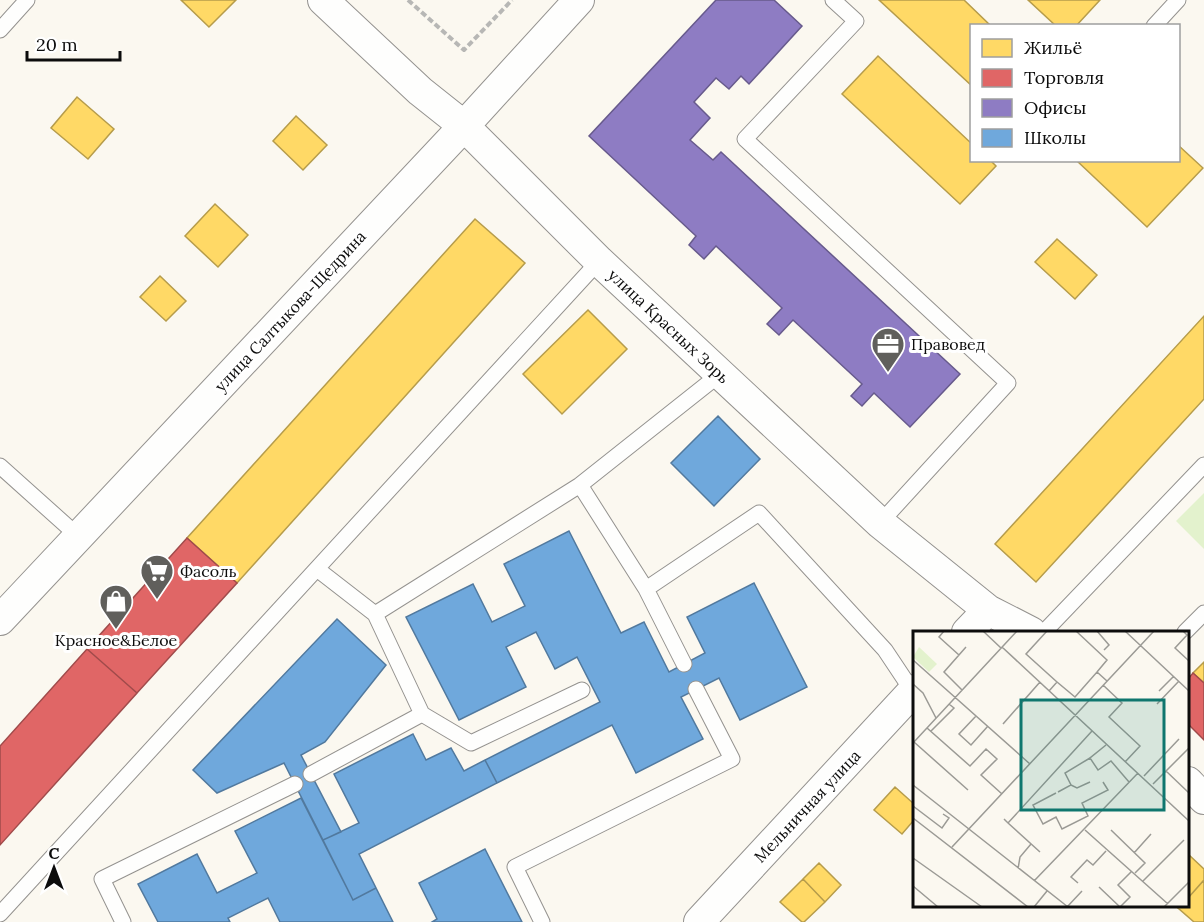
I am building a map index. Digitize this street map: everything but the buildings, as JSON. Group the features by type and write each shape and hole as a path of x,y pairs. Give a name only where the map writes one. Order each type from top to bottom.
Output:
{"street":[{"name":"улица Красных Зорь","path":"323,0 420,91 464,126 599,261 880,524 988,610 1027,631"},
{"name":"улица Салтыкова-Щедрина","path":"0,620 464,126 579,0"},
{"path":"970,631 988,610"},
{"name":"Мельничная улица","path":"699,922 913,692"},
{"path":"1189,783 1204,799"}],"lane":[{"path":"0,30 27,0"},
{"path":"833,0 856,21 746,139 1008,383 880,524"},
{"path":"1156,24 1178,0"},
{"path":"0,914 599,261"},
{"path":"375,614 580,485 720,374"},
{"path":"1046,631 1204,465"},
{"path":"0,466 78,536"},
{"path":"580,485 646,589 684,664"},
{"path":"646,589 759,513 885,650 913,690"},
{"path":"316,569 375,614 422,714 471,743 582,690"},
{"path":"1187,631 1204,613"},
{"path":"542,922 515,867 732,759 696,689"},
{"path":"311,774 422,714"},
{"path":"123,922 102,879 295,784"}],"path":[{"path":"408,0 464,50 512,0"}],"green space":[{"path":"1204,493 1204,549 1176,521"}],"place":[{"name":"Правовед","path":"888,373"},
{"name":"Фасоль","path":"157,600"},
{"name":"Красное&Белое","path":"116,630"}]}
